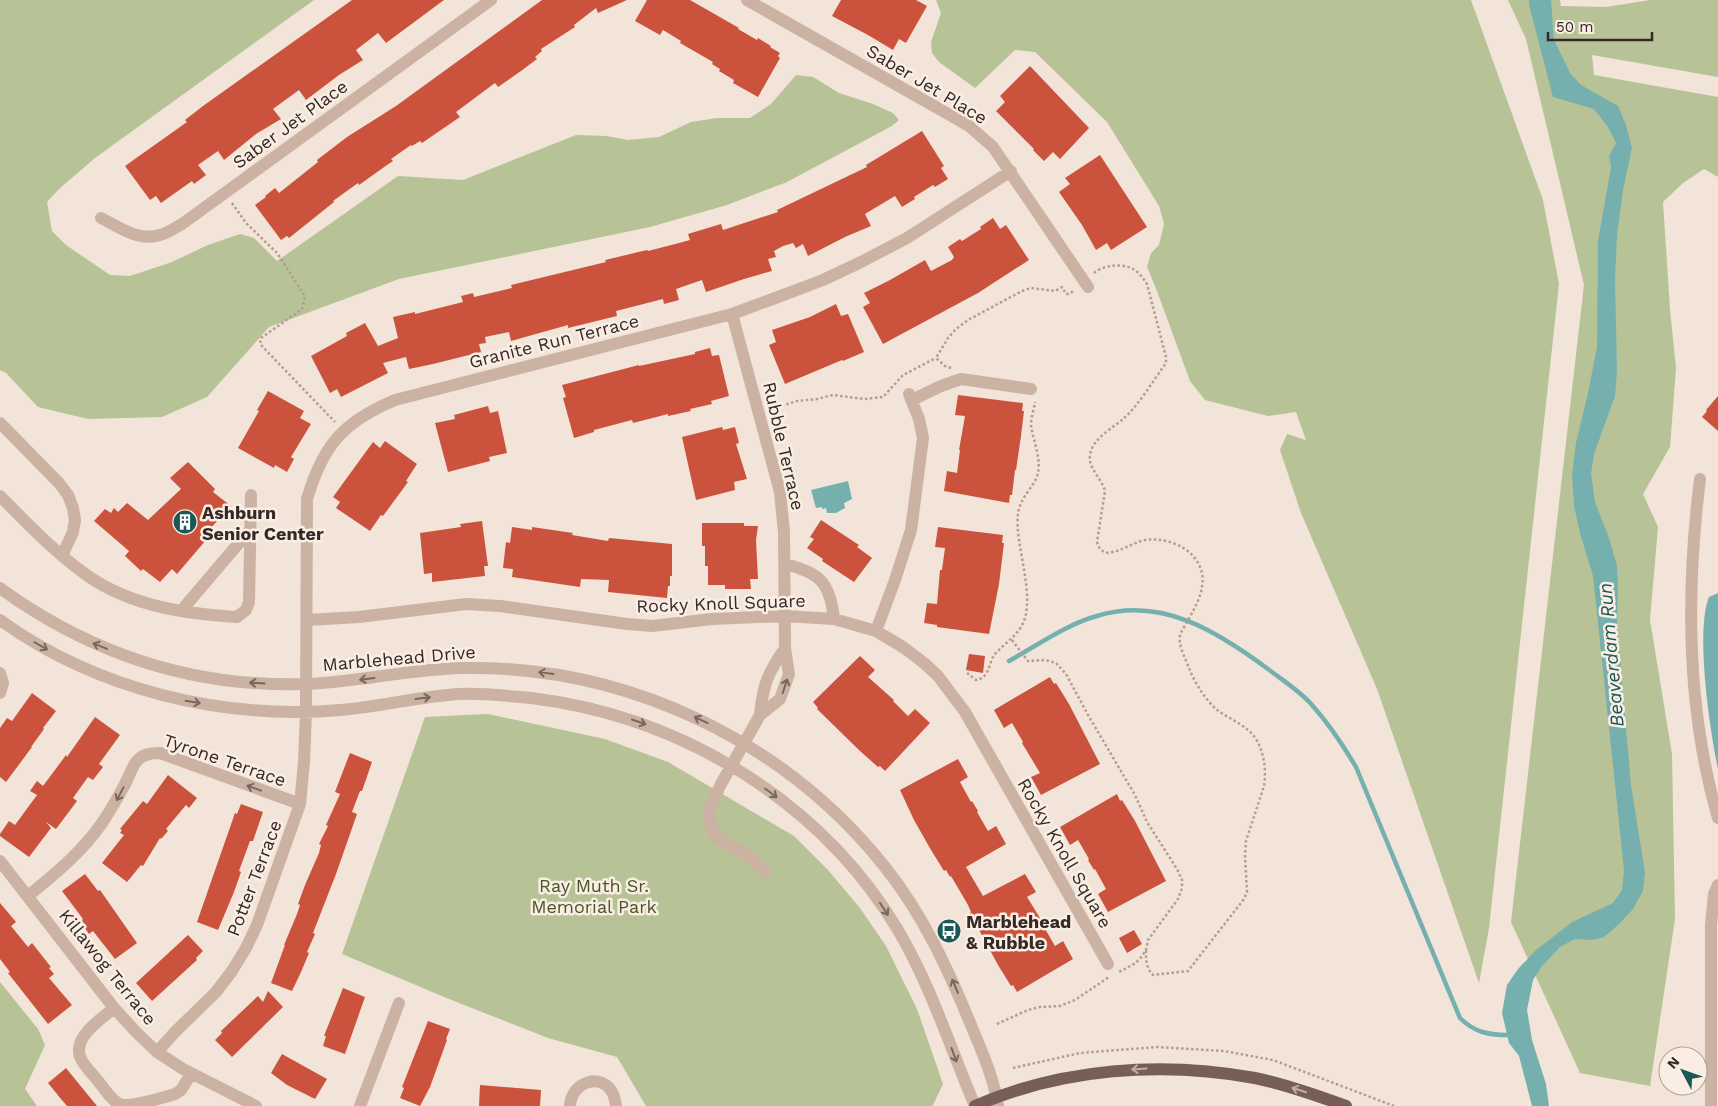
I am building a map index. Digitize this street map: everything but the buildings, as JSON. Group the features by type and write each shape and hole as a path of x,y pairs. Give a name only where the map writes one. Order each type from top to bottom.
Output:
{"main road":[{"path":"975,1106 997,1101 1063,1079 1103,1072 1146,1069 1182,1069 1256,1078 1346,1106"}],"street":[{"name":"Saber Jet Place","path":"101,218 138,236 147,238 161,235 182,224 490,0"},
{"name":"Saber Jet Place","path":"747,0 969,126 993,147 1011,171 1086,284"},
{"name":"Granite Run Terrace","path":"306,684 306,499 321,460 343,430 370,412 396,400 732,314 823,280 907,238 1011,171"},
{"name":"Rubble Terrace","path":"732,314 780,492 784,532 785,648 789,674 780,699 760,715 731,765 710,806 711,825 717,838 752,858 765,872"},
{"path":"876,631 896,580 911,530 923,438 919,419 910,397 961,379 1032,389"},
{"path":"0,424 59,483 68,495 73,508 73,532 62,556"},
{"path":"1700,479 1695,516 1691,620 1693,686 1701,747 1718,818"},
{"path":"0,496 62,556 89,577 124,595 156,606 181,611 237,616 246,610 248,602 251,495"},
{"path":"181,611 250,530"},
{"path":"785,564 810,571 824,582 832,602 834,619"},
{"name":"Marblehead Drive","path":"0,588 56,625 96,644 141,662 180,673 227,681 306,684 340,682 459,668 546,672 601,684 657,701 709,723 744,742 828,804 863,841 898,883 920,915 954,982 991,1076 997,1101"},
{"name":"Rocky Knoll Square","path":"307,620 359,618 466,604 500,606 652,626 712,619 785,616 834,619 876,631 924,662 952,693 965,712 1108,964"},
{"path":"0,620 43,648 86,668 174,699 224,708 306,712 343,710 427,697 487,694 543,700 592,709 648,725 683,740 731,765 758,783 810,824 855,870 898,929 915,960 930,992 975,1106"},
{"name":"Rubble Terrace","path":"760,715 762,692 770,670 785,648"},
{"path":"0,673 3,683 0,693"},
{"name":"Potter Terrace","path":"157,1052 174,1032 216,992 232,971 257,925 300,804 304,762 306,684"},
{"name":"Tyrone Terrace","path":"28,896 60,870 82,848 118,798 136,762 143,756 151,753 160,753 300,804"},
{"name":"Killawog Terrace","path":"0,861 114,1008 136,1033 157,1052 191,1074 256,1106"},
{"path":"1711,1106 1711,925 1717,891"},
{"path":"360,1106 399,1003"},
{"path":"114,1008 84,1036 80,1042 79,1050 84,1064 114,1100 122,1105 131,1106 175,1094 181,1090 191,1074"},
{"path":"570,1106 571,1096 576,1089 590,1081 600,1082 608,1087 614,1095 616,1106"}],"path":[{"path":"225,194 246,223 277,254 305,296 302,309 261,338 260,344 343,430"},
{"path":"770,410 797,401 834,395 864,399 883,397 904,375 936,358 956,329 968,320 1017,293 1031,288 1054,291 1062,287 1066,294 1069,294 1086,284 1099,269 1106,266 1133,269 1142,276 1147,284 1166,363 1130,412 1095,443 1090,454 1090,461 1104,485 1105,491 1097,542 1098,548 1102,552 1108,553 1149,540 1174,543 1183,547 1194,556 1203,575 1203,586 1182,632 1180,642 1190,670 1203,694 1217,710 1249,730 1255,736 1261,747 1265,777 1246,841 1247,892 1241,904 1204,948 1188,971 1153,975 1149,972 1146,962 1148,940 1178,899 1182,888 1182,880 1177,869 1147,822 1135,795 1066,674 1056,663 1045,660 1028,661 1012,640"},
{"path":"936,358 945,366 951,368"},
{"path":"967,673 976,680 986,675 993,656 1012,640 1027,614 1024,573 1017,527 1021,501 1037,475 1039,462 1031,422 1035,400 1032,389"},
{"path":"997,1024 1028,1010 1060,1006 1075,1000 1102,981 1134,964 1146,950"}],"green space":[{"path":"0,0 314,0 95,158 47,202 52,231 66,245 110,275 130,276 172,262 208,245 240,234 254,238 277,261 398,176 463,180 576,135 607,136 628,140 659,137 691,122 717,118 750,118 771,104 796,75 813,77 839,93 893,113 899,120 892,126 787,182 727,205 650,227 399,279 269,327 207,397 162,417 88,419 38,407 6,373 0,370"},
{"path":"936,0 1471,0 1543,200 1559,284 1489,928 1479,983 1377,689 1301,513 1280,450 1287,434 1306,440 1296,412 1268,416 1205,400 1190,381 1147,267 1151,253 1159,245 1164,224 1159,206 1107,122 1035,52 1015,50 975,88 939,62 932,53 931,42 941,13"},
{"path":"1508,0 1560,0 1561,6 1606,7 1650,0 1718,0 1718,77 1592,55 1594,75 1718,97 1718,177 1704,169 1683,183 1663,202 1676,368 1670,447 1643,494 1658,527 1650,620 1672,754 1675,919 1650,1086 1580,1073 1511,922 1584,285 1526,39"},
{"name":"Ray Muth Sr. Memorial Park","path":"488,714 605,739 668,762 794,836 828,870 860,908 886,946 917,1009 943,1084 933,1105 646,1106 617,1057 548,1038 342,954 425,717"},
{"path":"0,982 38,1029 45,1045 25,1089 37,1106 0,1106"}],"water":[{"name":"Beaverdam Run","path":"1529,0 1551,0 1554,40 1570,73 1581,85 1618,106 1626,125 1632,148 1623,190 1617,235 1615,281 1617,371 1615,396 1594,454 1591,474 1595,502 1609,538 1617,566 1617,626 1631,785 1645,873 1643,891 1633,909 1619,924 1604,937 1592,940 1575,939 1560,947 1542,966 1533,980 1527,1010 1532,1040 1546,1084 1549,1106 1532,1106 1519,1056 1509,1043 1502,1013 1507,985 1518,969 1535,951 1572,922 1613,903 1622,890 1624,870 1593,576 1574,506 1572,476 1576,443 1597,347 1598,241 1611,167 1609,156 1616,143 1608,127 1594,109 1553,97"},
{"path":"848,481 852,499 844,503 845,508 836,513 827,513 826,508 816,508 811,490"},
{"path":"1718,593 1718,769 1705,682 1703,633 1709,597"}],"waterway":[{"path":"1009,661 1074,624 1097,616 1121,611 1144,611 1166,614 1188,621 1209,631 1249,655 1291,686 1307,700 1324,720 1356,767 1460,1018 1476,1030 1507,1035"}],"place":[{"name":"Ashburn Senior Center","path":"185,522"},
{"name":"Marblehead & Rubble","path":"949,931"}]}
